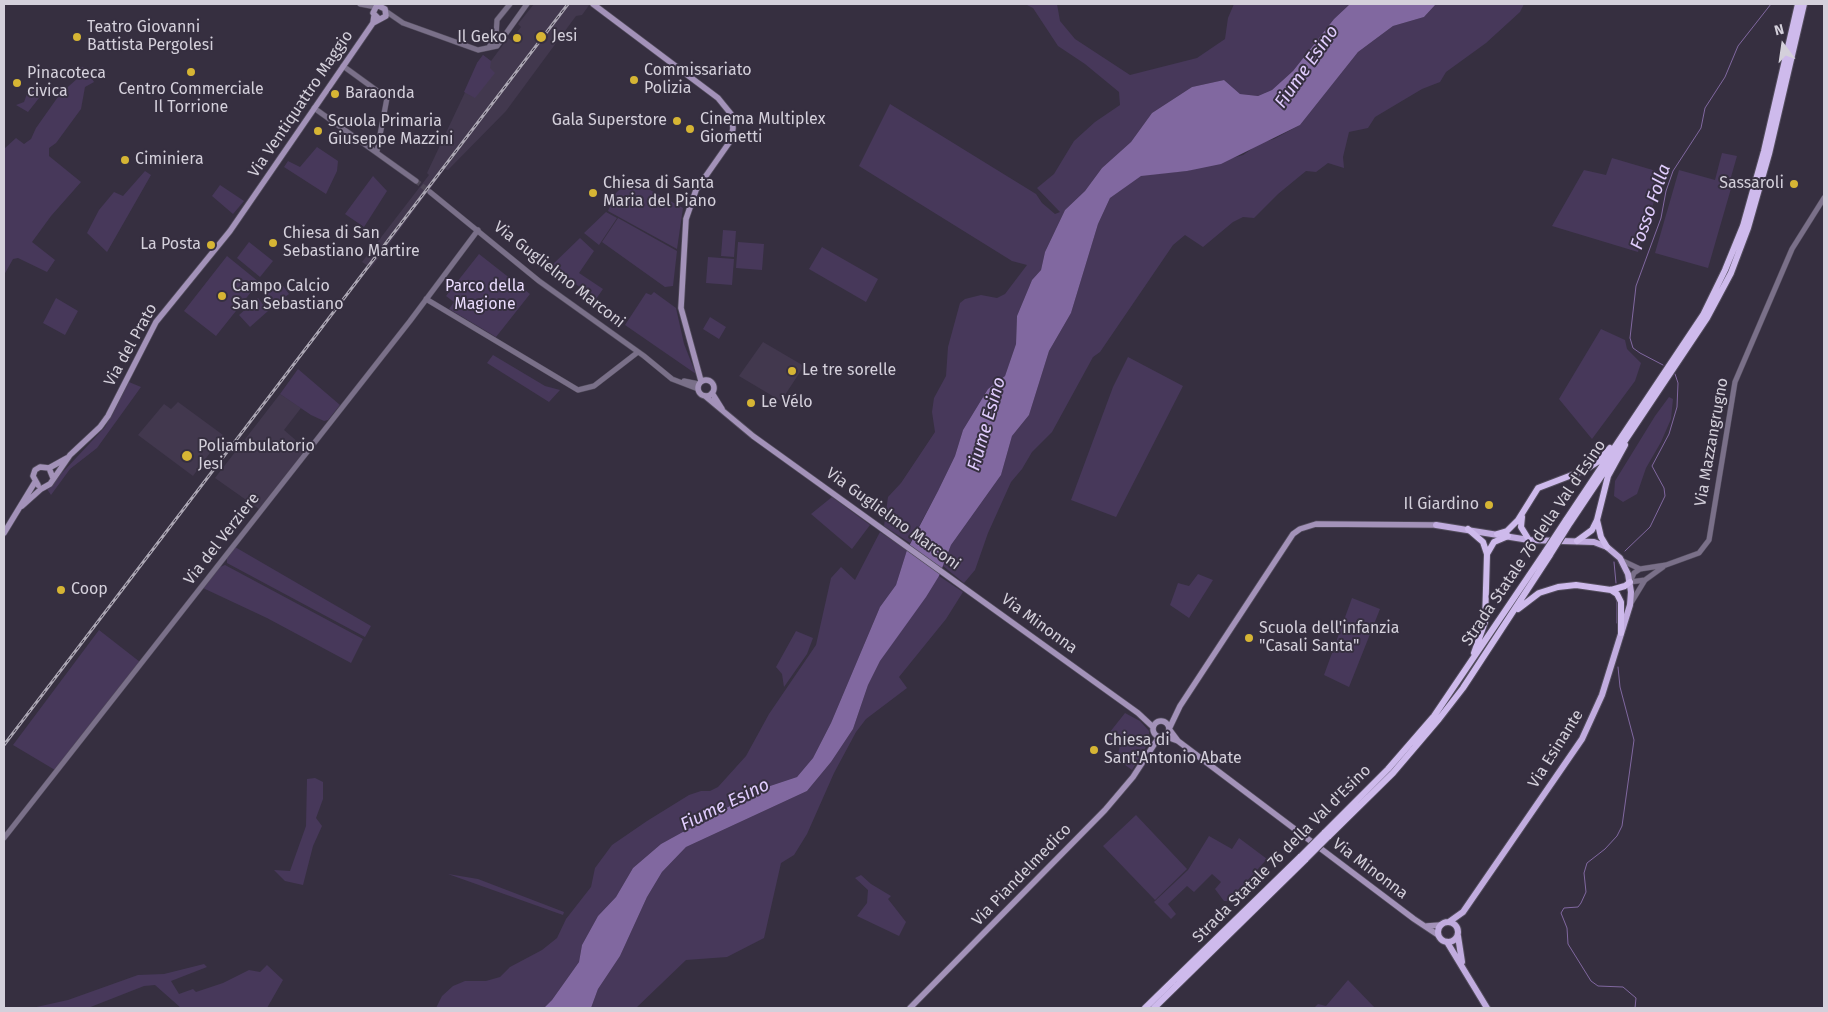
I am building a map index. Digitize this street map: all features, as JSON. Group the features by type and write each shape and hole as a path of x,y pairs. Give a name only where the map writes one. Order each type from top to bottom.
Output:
{"highway":[{"name":"Strada Statale 76 della Val d'Esino","path":"1154,1008 1210,949 1304,858 1388,769 1434,716 1547,554 1703,315 1729,261 1743,226 1764,151 1798,4"},
{"name":"Strada Statale 76 della Val d'Esino","path":"1624,438 1708,318 1731,273 1748,228 1766,163 1804,4"},
{"path":"1497,534 1507,531 1524,513 1538,488 1594,465 1624,438"},
{"path":"1576,541 1592,530 1597,520 1608,476 1624,449 1624,438"},
{"path":"1524,513 1521,527 1529,540"},
{"path":"1597,520 1601,537 1607,547"},
{"path":"1434,716 1466,668 1482,633 1486,612 1487,554 1483,542 1468,529"},
{"path":"1487,554 1494,542 1508,536"},
{"name":"Strada Statale 76 della Val d'Esino","path":"1326,835 1416,747 1463,688 1507,621 1547,554"},
{"path":"1507,621 1525,602 1539,593 1558,587 1576,585 1611,590 1625,586 1630,582"},
{"path":"1611,590 1617,594 1621,602 1621,633"},
{"name":"Strada Statale 76 della Val d'Esino","path":"1145,1008 1199,960"}],"main road":[{"path":"593,4 718,98 730,114 733,128 730,140 696,190 686,219 680,308 701,383"},
{"name":"Via Ventiquattro Maggio","path":"252,200 381,11"},
{"name":"Via del Prato","path":"53,478 70,456 96,432 108,416 160,316 230,231 252,200"},
{"name":"Via Guglielmo Marconi","path":"726,415 712,393 714,385 701,383 705,396 726,415 971,593"},
{"path":"705,396 712,393"},
{"name":"Via del Prato","path":"49,468 70,456"},
{"path":"4,533 35,482 33,476 35,470 43,466 49,468 53,478 50,484 44,486 22,506"},
{"path":"35,482 44,486"},
{"path":"1180,706 1171,716 1159,721 1157,733 1169,729 1180,706 1288,540 1300,529 1316,524 1436,526 1468,529 1529,540 1594,542 1607,547 1620,558 1630,582"},
{"name":"Via Esinante","path":"1449,922 1462,912 1582,739 1602,695 1630,605 1630,582"},
{"name":"Via Minonna","path":"971,593 1138,713 1157,733 1178,741"},
{"name":"Via Minonna","path":"1138,713 1167,723 1178,741 1406,913 1438,934"},
{"name":"Via Piandelmedico","path":"910,1008 1104,810 1148,757 1157,733"},
{"name":"Via Esinante","path":"1458,933 1462,912"},
{"path":"1427,926 1441,925 1449,922 1456,926 1464,970"},
{"path":"1441,925 1438,934 1442,940 1454,941 1458,933"},
{"path":"1448,942 1487,1008"}],"street":[{"path":"362,4 381,11 403,23 478,50 497,46 527,4"},
{"path":"489,47 496,36 498,20 510,4"},
{"path":"343,66 387,98 377,151"},
{"path":"314,108 377,151 416,182"},
{"name":"Via Guglielmo Marconi","path":"430,192 566,301 638,352 672,379 701,383"},
{"name":"Via Mazzangrugno","path":"1640,569 1666,565 1699,554 1709,540 1735,382 1792,249 1824,198"},
{"name":"Via del Verziere","path":"4,838 478,230"},
{"path":"426,299 569,387 578,390 594,386 638,352"},
{"path":"1620,558 1629,566 1640,569"},
{"name":"Via Mazzangrugno","path":"1630,605 1645,580 1666,565"},
{"path":"1630,582 1634,573 1640,569"},
{"name":"Via Mazzangrugno","path":"1630,582 1645,580"}],"shaded area":[{"path":"534,4 590,4 582,15 576,16 506,111 448,170 445,169 371,268 362,262 429,175 427,173 477,67 477,63 483,55 491,61 508,38 511,40 521,27 518,24"},
{"path":"763,342 804,366 781,401 739,376"},
{"path":"280,394 301,408 284,430 306,449 259,509 215,478"},
{"name":"Poliambulatorio Jesi","path":"178,402 223,435 193,476 138,435 164,404 171,409"}],"green space":[{"path":"1025,4 1057,4 1060,21 1075,39 1130,75 1197,58 1225,39 1228,18 1234,4 1350,4 1334,19 1293,71 1272,90 1258,96 1240,94 1224,80 1192,87 1152,113 1131,142 1102,168 1085,191 1065,210 1045,252 1041,270 1032,280 1017,316 1016,344 1005,376 988,389 963,430 955,456 910,543 884,526 888,497 901,483 935,432 932,412 934,398 946,376 948,347 960,303 965,299 981,295 997,298 1005,294 1027,265 1012,261 859,166 890,104 1036,194 1042,203 1055,214 1060,212 1037,188 1054,174 1074,141 1095,122 1120,105 1119,92 1085,64 1058,46 1033,8"},
{"path":"1436,4 1524,4 1520,12 1486,43 1446,72 1440,82 1422,89 1375,117 1368,128 1349,132 1343,157 1344,168 1328,163 1316,172 1306,171 1278,194 1254,218 1243,217 1233,222 1203,247 1185,235 1173,245 1100,352 1093,357 1052,432 1032,452 1022,469 1011,482 988,533 975,570 964,583 943,566 951,545 1001,475 1012,436 1029,415 1049,351 1071,313 1098,224 1110,198 1141,175 1187,171 1243,155 1260,143 1274,139 1300,125 1358,52 1393,26 1424,17"},
{"path":"483,55 491,61 490,68 495,73 475,98 464,92 477,63"},
{"path":"82,67 86,68 94,82 85,87 81,109 56,143 49,148 49,156 81,182 51,216 32,242 55,260 47,272 18,258 13,259 4,275 4,149 16,138 24,144 31,139 36,128 60,94 78,78 75,71"},
{"path":"34,84 43,93 28,112 16,105 24,102 27,94 33,91"},
{"path":"317,147 338,161 337,171 326,194 284,167 288,161 300,167"},
{"path":"1722,153 1737,156 1729,184 1732,185 1708,268 1655,253 1679,170 1715,180"},
{"path":"1612,158 1663,173 1638,252 1552,226 1584,170 1606,175"},
{"path":"145,171 151,175 107,252 87,233 99,210 114,192 123,196"},
{"path":"373,176 387,191 364,227 345,214"},
{"path":"630,179 683,208 677,249 608,211 615,194"},
{"path":"220,185 244,201 233,214 212,196"},
{"path":"606,212 617,218 599,245 584,233"},
{"path":"618,218 677,251 673,286 665,287 602,242"},
{"path":"723,230 736,231 734,257 721,256"},
{"path":"580,238 594,251 579,273 603,289 596,299 551,266"},
{"path":"249,242 273,261 260,277 237,258"},
{"path":"738,242 764,244 762,270 736,268"},
{"path":"822,247 878,279 866,302 809,269"},
{"name":"Parco della Magione","path":"479,254 530,294 496,337 449,309 454,302 446,296"},
{"name":"Campo Calcio San Sebastiano","path":"227,256 259,282 216,336 184,311"},
{"path":"708,257 734,259 732,285 706,283"},
{"path":"281,283 289,294 270,308 262,298"},
{"path":"654,292 676,308 684,344 696,374 625,325 646,293 651,295"},
{"path":"56,298 78,311 65,335 43,323"},
{"path":"258,298 268,311 250,327 239,315"},
{"path":"710,317 726,327 719,339 703,329"},
{"path":"1601,329 1625,340 1627,349 1641,363 1635,381 1592,439 1559,399"},
{"path":"493,355 545,386 560,390 549,402 487,363"},
{"path":"1128,357 1183,386 1116,517 1071,500 1113,387"},
{"path":"298,369 340,405 328,420 324,421 311,415 280,394"},
{"path":"129,382 141,387 97,448 70,469 51,495 47,489 105,427"},
{"path":"1669,397 1673,399 1671,419 1661,442 1646,468 1637,494 1623,502 1614,496 1615,481 1655,416"},
{"path":"832,497 870,525 852,549 811,514"},
{"path":"880,532 907,550 896,585 880,607 831,723 813,758 797,777 764,788 661,844 633,868 616,897 598,916 582,945 579,962 552,1000 544,1008 436,1008 442,996 453,986 465,981 486,981 500,977 510,967 542,950 557,938 566,919 591,887 595,868 612,845 689,795 701,791 710,791 718,787 746,756 769,714 816,645 831,578 841,567 855,580"},
{"path":"235,547 371,626 365,637 227,563 227,558"},
{"path":"225,565 363,639 351,663 267,618 203,588 218,568"},
{"path":"1198,574 1213,580 1189,618 1170,605 1178,583 1189,586"},
{"path":"939,576 963,592 946,619 899,677 907,688 866,719 856,732 834,773 807,834 794,855 781,863 764,938 727,957 686,960 636,1008 591,1008 598,989 620,956 647,897 662,872 686,847 807,791 831,762 853,729 868,685 880,661"},
{"path":"1352,598 1380,609 1349,687 1324,675"},
{"path":"99,630 140,662 55,770 13,745"},
{"path":"796,631 813,638 807,654 784,687 782,674 776,667"},
{"path":"1125,713 1140,721 1149,731 1149,742 1132,770 1117,759 1120,745 1106,737"},
{"path":"315,778 323,782 323,799 316,818 322,826 313,846 303,885 285,881 274,870 290,871 306,826 307,779"},
{"path":"1136,815 1187,869 1155,900 1103,846"},
{"path":"1209,836 1232,849 1239,838 1267,859 1229,901 1224,901 1215,889 1221,882 1212,874 1194,892 1187,886 1168,904 1176,914 1171,919 1154,902 1188,870"},
{"path":"448,874 478,879 564,912 563,915"},
{"path":"861,875 871,884 891,896 888,899 906,922 899,936 857,916 867,903 868,890 855,878"},
{"path":"204,964 207,967 171,981 179,994 193,989 196,992 223,983 249,970 260,972 267,965 283,980 267,1008 181,1008 155,985 144,986 88,1008 32,1008 68,1000 138,975 164,974"},
{"path":"1348,980 1375,1008 1314,1008 1318,1004 1326,1006"}],"water":[{"name":"Fiume Esino","path":"1350,4 1436,4 1424,17 1393,26 1358,52 1300,125 1221,164 1187,171 1141,176 1110,198 1098,224 1071,313 1049,351 1029,415 1012,436 1001,475 951,545 939,576 880,661 868,685 853,729 831,762 807,791 686,847 662,872 647,897 620,956 598,989 591,1008 544,1008 552,1000 579,962 582,945 598,916 616,897 633,868 661,844 764,788 797,777 813,758 831,723 880,607 896,585 907,550 955,456 963,430 988,389 1005,376 1016,344 1017,316 1032,280 1041,270 1045,252 1065,210 1085,191 1102,168 1131,142 1152,113 1192,87 1224,80 1240,94 1258,96 1272,90 1293,71 1334,19"}],"waterway":[{"name":"Fosso Folla","path":"1663,365 1633,348 1630,338 1636,286 1661,218 1666,191 1673,171 1701,128 1705,108 1725,77 1738,46 1771,4"},
{"name":"Fosso Folla","path":"1625,551 1650,527 1665,496 1664,488 1652,466 1669,434 1677,407 1678,383 1675,374"},
{"path":"1614,562 1616,583"},
{"path":"1617,601 1617,623"},
{"name":"Fosso Folla","path":"1618,667 1620,687 1634,740 1622,826 1617,836 1605,849 1587,863 1584,873 1586,892 1581,903 1578,907 1564,908 1561,913 1567,928 1568,944 1591,981 1598,986 1623,987 1636,998 1635,1008"}],"tunnel":[{"path":"416,181 430,192"}],"railway":[{"path":"4,745 568,4"}],"place":[{"name":"Teatro Giovanni Battista Pergolesi","path":"77,37"},
{"name":"Jesi","path":"541,37"},
{"name":"Il Geko","path":"517,38"},
{"name":"Centro Commerciale Il Torrione","path":"191,72"},
{"name":"Commissariato Polizia","path":"634,80"},
{"name":"Pinacoteca civica","path":"17,83"},
{"name":"Baraonda","path":"335,94"},
{"name":"Gala Superstore","path":"677,121"},
{"name":"Cinema Multiplex Giometti","path":"690,129"},
{"name":"Scuola Primaria Giuseppe Mazzini","path":"318,131"},
{"name":"Ciminiera","path":"125,160"},
{"name":"Sassaroli","path":"1794,184"},
{"name":"Chiesa di Santa Maria del Piano","path":"593,193"},
{"name":"Chiesa di San Sebastiano Martire","path":"273,243"},
{"name":"La Posta","path":"211,245"},
{"name":"Campo Calcio San Sebastiano","path":"222,296"},
{"name":"Le tre sorelle","path":"792,371"},
{"name":"Le Vélo","path":"751,403"},
{"name":"Poliambulatorio Jesi","path":"187,456"},
{"name":"Il Giardino","path":"1489,505"},
{"name":"Coop","path":"61,590"},
{"name":"Scuola dell'infanzia \"Casali Santa\"","path":"1249,638"},
{"name":"Chiesa di Sant'Antonio Abate","path":"1094,750"}]}
